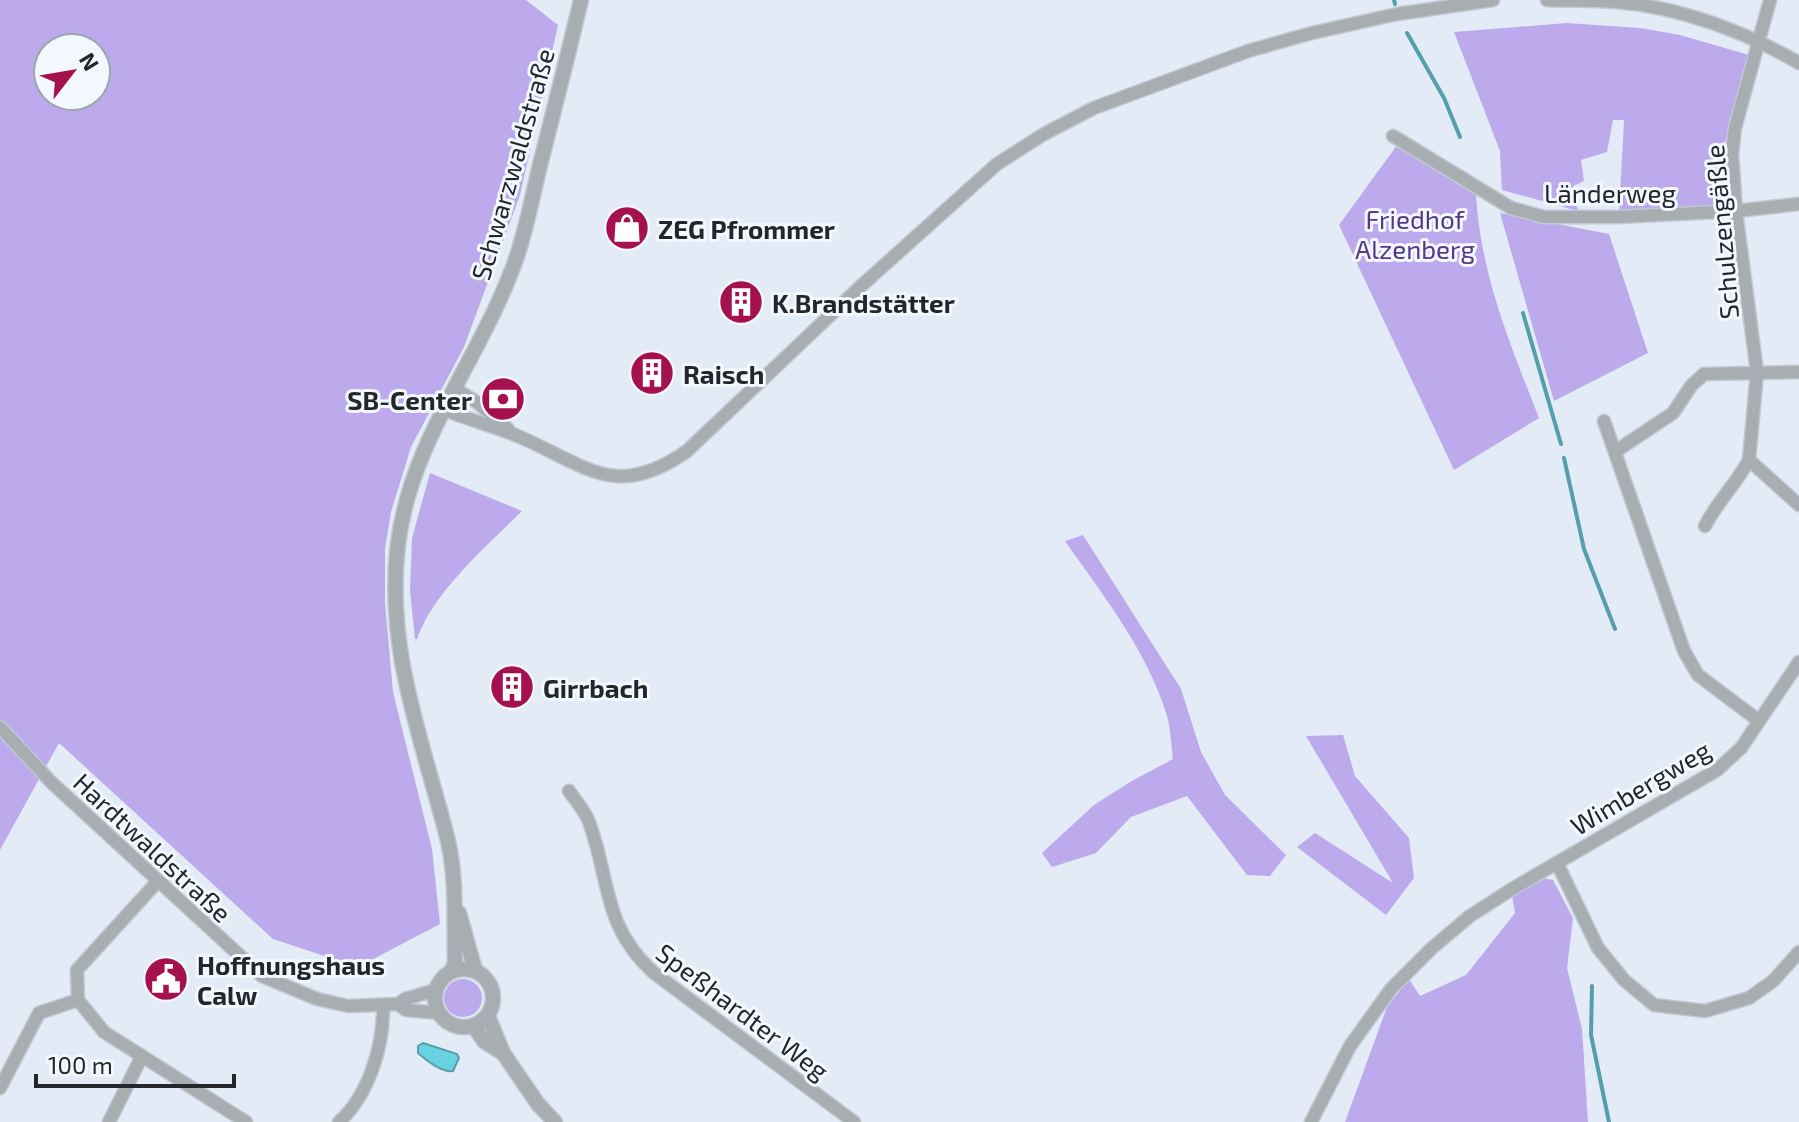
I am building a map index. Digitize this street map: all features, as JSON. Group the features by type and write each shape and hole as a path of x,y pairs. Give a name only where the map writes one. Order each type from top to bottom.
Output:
{"street":[{"name":"Schwarzwaldstraße","path":"456,905 448,843 409,705 396,614 398,544 409,495 443,409 494,313 518,253 581,0"},
{"path":"443,409 513,434 603,476 638,476 665,467 687,451 861,286 997,164 1094,108 1199,67 1312,33 1397,14 1493,0"},
{"path":"1547,0 1617,2 1661,9 1705,21 1799,63"},
{"name":"Schulzengäßle","path":"1705,526 1716,504 1737,482 1749,460 1757,372 1736,211 1732,154 1735,128 1770,0"},
{"name":"Länderweg","path":"1393,136 1511,208 1544,217 1736,211 1799,204"},
{"path":"1616,451 1673,413 1691,386 1704,374 1799,372"},
{"path":"454,388 478,403 513,434"},
{"path":"1604,421 1684,651 1698,675 1759,721"},
{"path":"1749,460 1799,505"},
{"name":"Wimbergweg","path":"1311,1122 1350,1046 1391,989 1432,948 1470,916 1512,889 1717,770 1741,748 1799,662"},
{"name":"Hardtwaldstraße","path":"0,727 51,782 262,976 317,999 348,1006 398,1004 436,990"},
{"name":"Speßhardter Weg","path":"569,791 588,819 615,921 635,955 654,973 854,1122"},
{"path":"1557,863 1598,948 1624,980 1654,1005 1705,1011 1749,998 1773,981 1799,952"},
{"path":"158,881 77,970 78,1000 104,1032 246,1122"},
{"path":"456,905 475,970 489,982 494,999 488,1016 474,1026 458,1027 440,1013 435,1002 436,990 439,982 452,971 475,970"},
{"path":"452,971 455,962 456,905"},
{"path":"0,1088 39,1013 78,1000"},
{"name":"Hardtwaldstraße","path":"398,1004 406,1010 440,1013"},
{"path":"339,1122 351,1111 371,1072 381,1037 383,1005"},
{"path":"488,1016 503,1053 538,1104 555,1122"},
{"path":"474,1026 484,1041 503,1053"},
{"path":"109,1122 142,1056"}],"green space":[{"path":"0,0 526,0 558,25 520,195 464,347 411,447 391,512 385,549 385,603 393,692 432,849 440,924 358,967 273,939 59,743 0,850"},
{"path":"1567,23 1640,28 1680,35 1749,55 1725,143 1722,204 1619,214 1624,120 1613,120 1607,152 1581,160 1584,181 1573,186 1578,211 1502,190 1500,151 1454,32"},
{"name":"Friedhof Alzenberg","path":"1400,141 1476,193 1483,252 1490,280 1539,418 1454,470 1339,225"},
{"path":"1500,213 1609,234 1648,353 1554,401"},
{"path":"430,473 522,511 448,587 415,639 410,591 412,538"},
{"path":"1083,535 1181,689 1201,752 1225,795 1286,855 1270,876 1247,875 1187,796 1131,817 1096,853 1052,867 1042,853 1094,805 1173,759 1167,716 1148,669 1109,603 1065,541"},
{"path":"1343,735 1355,776 1409,838 1414,878 1386,915 1297,847 1315,833 1393,883 1306,736"},
{"path":"1541,878 1553,880 1573,918 1567,968 1582,1029 1588,1122 1345,1122 1387,1007 1409,979 1420,996 1466,975 1515,913 1512,896"},
{"path":"463,979 477,984 482,998 477,1012 463,1017 449,1012 444,998 449,984"}],"water":[{"path":"423,1043 457,1054 459,1058 453,1071 439,1068 418,1053 418,1046"}],"waterway":[{"path":"1394,0 1395,4"},
{"path":"1407,33 1444,98 1460,137"},
{"path":"1523,313 1561,444"},
{"path":"1564,458 1584,549 1615,629"},
{"path":"1592,986 1591,1035 1609,1122"}],"place":[{"name":"ZEG Pfrommer","path":"627,228"},
{"name":"K.Brandstätter","path":"741,302"},
{"name":"Raisch","path":"652,373"},
{"name":"SB-Center","path":"503,399"},
{"name":"Girrbach","path":"512,687"},
{"name":"Hoffnungshaus Calw","path":"166,979"}]}
